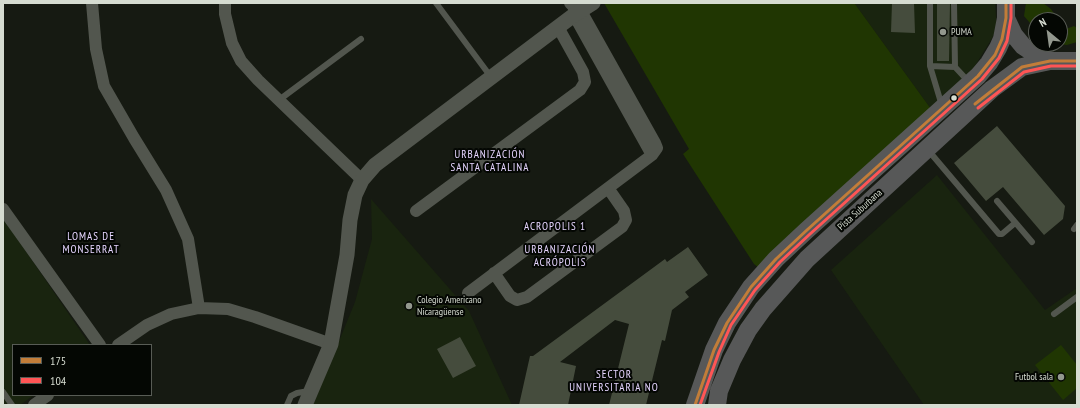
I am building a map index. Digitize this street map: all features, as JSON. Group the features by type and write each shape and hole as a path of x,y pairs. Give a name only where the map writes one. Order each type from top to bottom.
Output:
{"main road":[{"path":"1006,11 1014,35 1023,46 1050,61"},
{"path":"695,405 714,350 727,324 751,287 776,259 807,230 978,76 995,55 1002,39 1006,11"},
{"name":"Pista Suburbana","path":"717,405 719,391 732,360 748,330 763,309 807,259 992,89 1016,71 1027,66 1050,61 1077,60"}],"street":[{"path":"92,3 96,49 104,86 166,190 188,239 199,308"},
{"path":"225,3 225,14 232,43 241,61 362,180"},
{"path":"305,405 331,344 347,255 350,220 355,195 362,180 375,164 558,27 578,8 652,155 468,293"},
{"path":"416,211 580,90 585,82 583,72 558,27"},
{"path":"494,273 510,296 517,300 526,297 622,227 626,220 624,211 608,188"},
{"path":"3,209 99,344"},
{"path":"119,344 147,325 171,314 199,308 228,309 331,344"},
{"path":"34,405 47,396"}],"lane":[{"path":"436,3 491,77"},
{"path":"930,3 930,66 942,108"},
{"path":"954,3 955,67 970,83"},
{"path":"279,100 361,38"},
{"path":"930,66 955,67"},
{"path":"927,149 999,234 1002,234 1015,223"},
{"path":"997,200 1032,242"},
{"path":"1054,314 1077,297"},
{"path":"287,405 291,396 297,393 311,391"},
{"path":"3,392 12,405"}],"shaded area":[{"path":"995,3 997,30 973,69 931,109 855,4"},
{"path":"937,175 1045,310 1077,288 1077,405 924,405 831,270"},
{"name":"Colegio Americano Nicaragüense","path":"371,199 469,311 512,405 313,405 355,302 372,239"},
{"path":"3,218 89,344 12,344 12,396 33,396 20,405 3,405"}],"green space":[{"path":"604,3 856,3 855,4 931,109 764,272 754,264 683,154 689,149"},
{"path":"1026,3 1043,3 1053,12 1028,12 1028,21 1024,16"},
{"path":"1074,26 1077,28 1077,42 1068,45 1068,28"},
{"name":"Futbol sala","path":"1061,345 1077,365 1077,388 1063,400 1035,365"}],"building":[{"path":"892,3 914,3 915,33 891,32"},
{"name":"PUMA","path":"937,3 950,3 949,61 937,61"},
{"path":"997,126 1065,206 1063,219 1044,235 1003,187 986,201 954,163"},
{"path":"688,247 708,275 685,292 689,297 672,310 665,341 662,340 646,405 609,405 629,324 615,320 560,362 576,366 568,405 519,405 530,356 533,356 665,259 667,262"},
{"path":"460,337 476,366 453,378 437,349"}],"transit line":[{"name":"175","path":"695,405 714,350 727,323 751,287 776,259 807,230 978,76 995,55 1002,39 1006,18 1006,3"},
{"name":"104","path":"700,405 719,352 731,325 755,290 780,262 810,234 982,79 999,58 1007,41 1011,18 1011,3"},
{"name":"175","path":"975,104 1022,67 1050,61 1077,61"},
{"name":"104","path":"978,108 1024,72 1051,66 1077,66"}],"place":[{"name":"PUMA","path":"943,32"},
{"name":"Colegio Americano Nicaragüense","path":"409,306"},
{"name":"Futbol sala","path":"1061,377"}],"district":[{"name":"URBANIZACIÓN SANTA CATALINA","path":"490,161"},
{"name":"ACROPOLIS 1","path":"555,227"},
{"name":"LOMAS DE MONSERRAT","path":"91,243"},
{"name":"URBANIZACIÓN ACRÓPOLIS","path":"560,256"},
{"name":"SECTOR UNIVERSITARIA NO","path":"614,381"}]}
